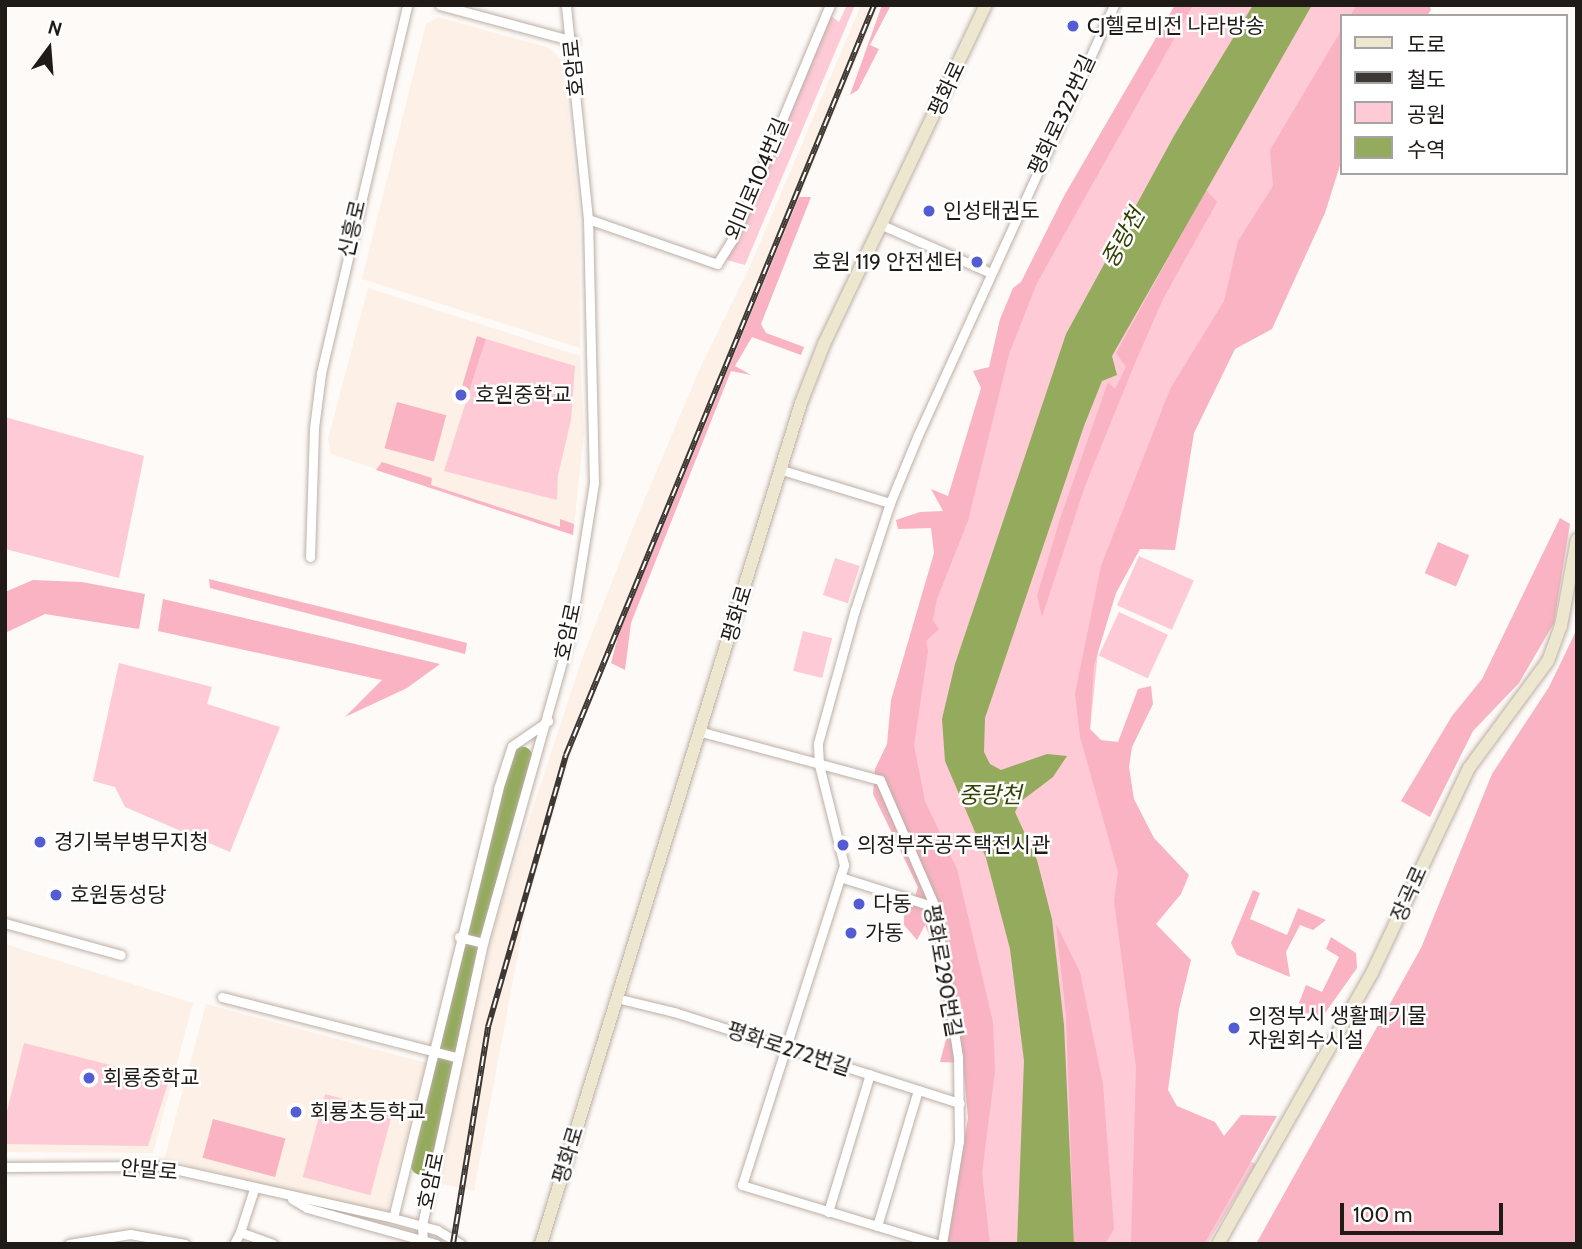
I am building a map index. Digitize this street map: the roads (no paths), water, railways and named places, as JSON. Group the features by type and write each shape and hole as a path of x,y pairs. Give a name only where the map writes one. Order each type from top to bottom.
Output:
{"main road":[{"name":"평화로","path":"541,1244 782,470 824,344 884,226 986,5"},
{"name":"장곡로","path":"1219,1244 1372,973 1469,768 1548,661 1561,626 1577,539"}],"street":[{"name":"신흥로","path":"310,557 321,373 407,5"},
{"path":"440,5 476,10 573,41"},
{"name":"호암로","path":"424,1242 422,1225 456,1057 483,943 548,721 570,633 594,483 588,219 573,41 566,5"},
{"name":"외미로104번길","path":"588,219 717,264 732,240 830,5"},
{"name":"평화로322번길","path":"840,877 844,865 819,765 820,722 890,503 989,272 1114,5"},
{"path":"884,226 989,272"},
{"path":"782,470 890,503"},
{"path":"393,1218 459,937 512,746 548,721"},
{"name":"평화로290번길","path":"702,732 880,780 934,907 956,1045 960,1103 959,1142 939,1244"},
{"path":"934,907 840,877 742,1185 939,1244"},
{"path":"5,923 121,955"},
{"path":"459,937 483,943"},
{"path":"222,998 456,1057"},
{"name":"평화로272번길","path":"616,998 960,1103"},
{"path":"828,1212 870,1074"},
{"path":"877,1226 918,1090"},
{"name":"안말로","path":"5,1167 161,1166 291,1198 422,1225 460,1244"},
{"path":"234,1244 254,1189"},
{"name":"안말로","path":"291,1198 307,1208 407,1239 436,1244"},
{"path":"240,1232 273,1244"},
{"path":"69,1244 130,1234 185,1244"}],"water":[{"name":"중랑천","path":"1253,5 1312,5 1112,356 1117,375 1102,381 1084,426 985,718 984,752 990,764 1001,770 1047,754 1067,756 1053,777 1020,802 1015,812 1037,860 1052,919 1064,1025 1074,1244 1017,1244 1024,1061 1010,949 986,858 945,761 942,719 955,664 1066,334 1175,134"}],"waterway":[{"path":"420,1165 475,920 522,756"}],"railway":[{"path":"453,1244 488,1027 566,755 874,5"}],"place":[{"name":"CJ헬로비전 나라방송","path":"1073,26"},
{"name":"인성태권도","path":"929,211"},
{"name":"호원 119 안전센터","path":"977,262"},
{"name":"호원중학교","path":"461,395"},
{"name":"경기북부병무지청","path":"40,842"},
{"name":"의정부주공주택전시관","path":"843,845"},
{"name":"호원동성당","path":"56,895"},
{"name":"다동","path":"859,904"},
{"name":"가동","path":"851,933"},
{"name":"의정부시 생활폐기물 자원회수시설","path":"1234,1028"},
{"name":"회룡중학교","path":"89,1078"},
{"name":"회룡초등학교","path":"296,1112"}]}
